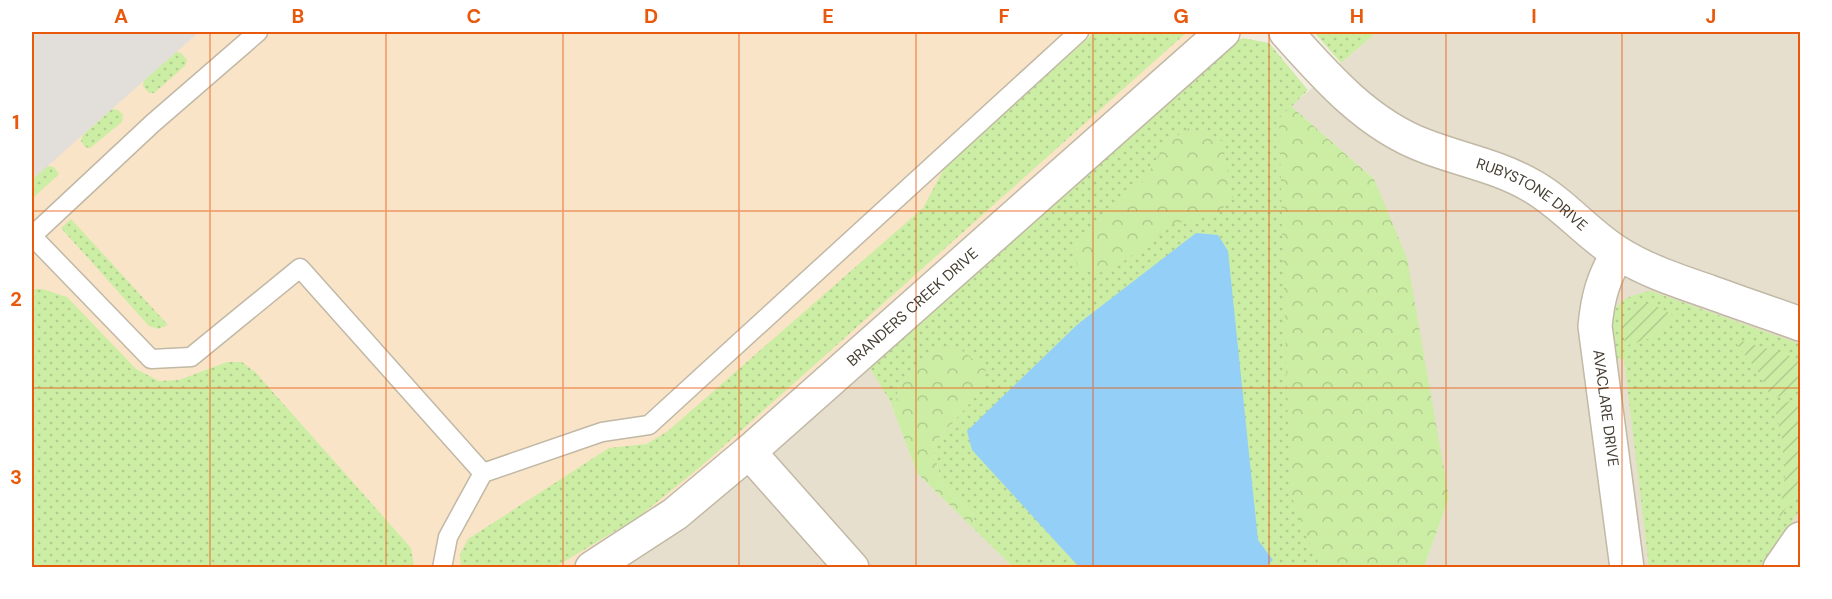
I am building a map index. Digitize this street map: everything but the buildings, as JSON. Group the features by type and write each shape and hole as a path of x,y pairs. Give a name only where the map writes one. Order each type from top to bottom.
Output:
{"street":[{"name":"BRANDERS CREEK DRIVE","path":"592,567 675,514 1223,32"},
{"name":"RUBYSTONE DRIVE","path":"1286,32 1338,87 1365,112 1394,132 1424,146 1507,173 1534,187 1618,253 1661,275 1800,324"},
{"name":"AVACLARE DRIVE","path":"1618,253 1597,300 1595,326 1627,567"},
{"path":"748,452 852,567"},
{"path":"1780,567 1800,539"}],"lane":[{"path":"258,32 144,131 32,236 151,359 190,357 300,268 483,473"},
{"path":"442,567 448,537 483,473 602,432 649,424 1079,32"}],"shaded area":[{"path":"32,32 1199,32 749,452 592,568 32,567"},
{"path":"32,32 199,32 34,178 32,175"},
{"path":"1377,32 1800,32 1800,567 1424,567 1449,498 1374,179 1291,106"},
{"path":"862,355 890,401 917,473 1013,567 595,568"}],"green space":[{"path":"1095,32 1187,32 699,468 637,518 555,567 461,567 460,554 468,539 609,448 647,444 668,431 923,208 946,165"},
{"path":"1314,32 1377,32 1341,63"},
{"path":"1243,38 1269,43 1308,90 1279,119 1318,563 1316,567 1013,567 975,530 974,516 941,480 932,445 979,393 899,386 894,412 890,401 866,362 1214,53"},
{"path":"176,52 181,53 187,60 185,66 154,93 149,93 143,86 144,80"},
{"path":"1291,106 1374,179 1407,258 1449,498 1424,567 1316,567 1318,563 1290,493 1279,119"},
{"path":"112,109 118,110 123,115 122,122 90,148 85,147 81,141 83,135"},
{"path":"1189,128 1222,141 1233,199 1216,214 1174,224 1108,273 1079,270 1071,246 1144,181 1166,143"},
{"path":"47,166 54,167 59,174 32,199 32,175 34,178"},
{"path":"71,219 168,325 158,329 149,326 61,228"},
{"path":"32,289 42,289 67,297 136,369 159,381 179,380 227,362 242,362 256,373 411,548 414,567 32,567"},
{"path":"1651,291 1800,344 1800,510 1761,567 1649,567 1624,359 1615,359 1612,322 1618,306 1625,300"},
{"path":"1650,303 1673,315 1651,338 1625,346 1623,321 1633,307"},
{"path":"1732,338 1800,359 1800,383 1790,392 1772,399 1759,373"},
{"path":"941,346 959,348 986,370 979,393 932,445 941,480 974,516 975,530 917,473 894,412 899,386"},
{"path":"1794,399 1800,403 1800,486 1779,519 1785,475 1782,439 1775,408"}],"water":[{"path":"1196,233 1218,235 1228,251 1258,540 1273,560 1264,568 1079,567 972,450 967,431 1078,324"}]}
